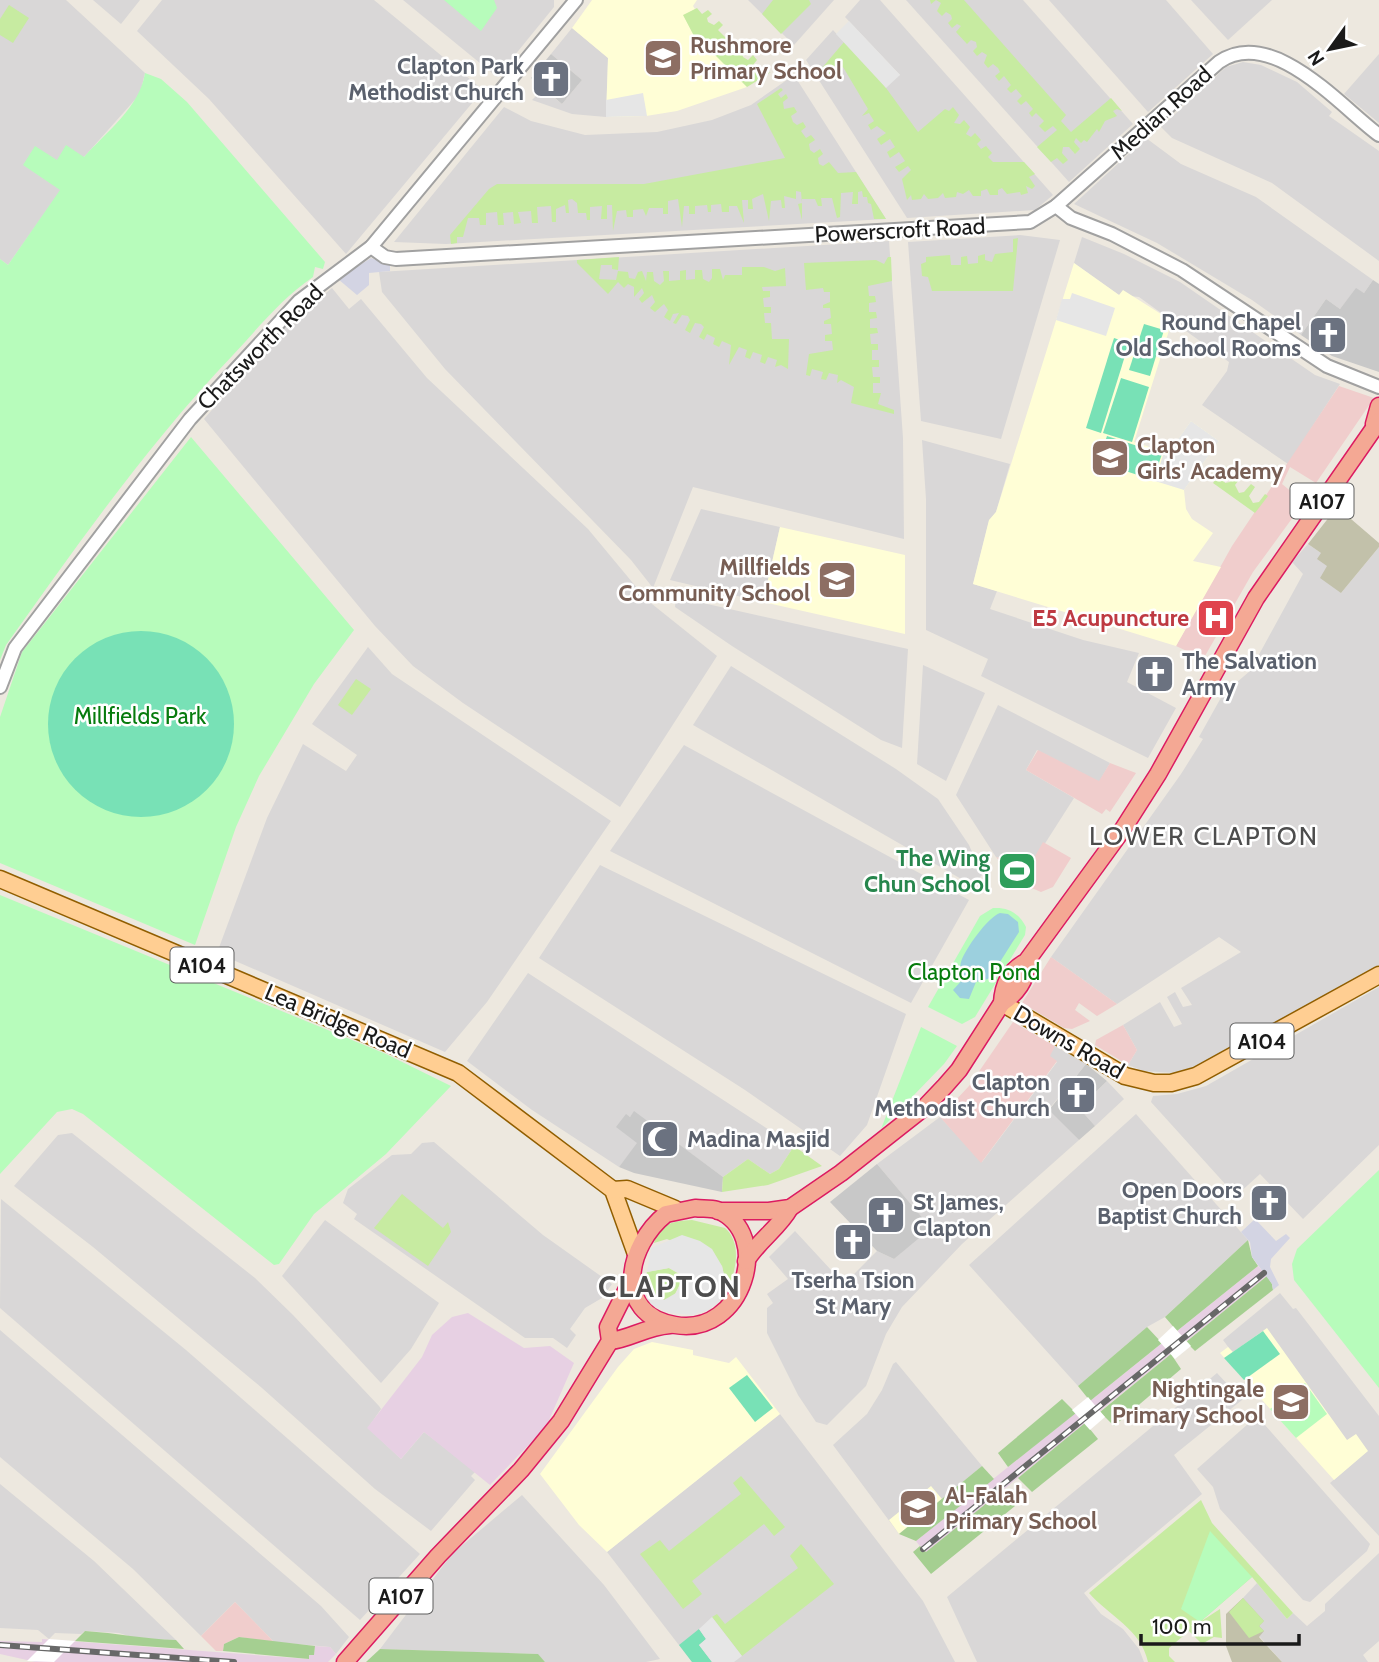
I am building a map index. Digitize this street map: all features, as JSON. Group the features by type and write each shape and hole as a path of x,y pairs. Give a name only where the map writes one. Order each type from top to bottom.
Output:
{"highway":[{"name":"A107","path":"345,1662 438,1556 521,1470 561,1421 610,1341 608,1327 631,1281 636,1254 657,1222 675,1209 769,1211 790,1208 841,1173 926,1106 959,1070 1002,1003 1006,983 1017,966 1026,962 1123,829 1163,765 1256,598 1377,422 1379,406"},
{"name":"A107","path":"610,1341 623,1340 647,1328 695,1326 723,1315 742,1289 746,1261 761,1239 783,1221 790,1208"},
{"path":"718,1210 737,1228 746,1261"},
{"path":"631,1281 634,1296 641,1309 672,1325"}],"main road":[{"name":"Lea Bridge Road","path":"0,879 439,1064 457,1073 613,1190 626,1189 675,1209"},
{"name":"Downs Road","path":"1002,1003 1137,1081 1171,1083 1196,1076 1379,975"},
{"path":"613,1190 636,1254"}],"street":[{"name":"Chatsworth Road","path":"0,687 15,648 190,419 299,301 371,247 576,0"},
{"name":"Median Road","path":"1056,206 1219,62 1234,55 1271,58 1293,66 1330,92 1379,135"},
{"name":"Powerscroft Road","path":"371,247 385,257 396,259 558,251 1030,222 1056,206"},
{"path":"1056,206 1071,218 1112,234 1182,270 1327,366 1379,387"}],"shaded area":[{"path":"0,0 66,0 145,73 140,94 84,157 8,265 0,259"},
{"path":"93,0 140,0 121,24"},
{"path":"162,0 374,0 483,90 346,254 209,99 137,31"},
{"path":"403,0 554,0 554,7 497,77"},
{"name":"Rushmore Primary School","path":"592,0 697,0 693,6 695,9 684,16 703,53 709,48 747,87 677,111 646,116 606,117 608,58 572,28"},
{"path":"748,0 834,0 794,45"},
{"path":"860,0 880,0 1053,195 1035,210 907,218 806,60 833,30 880,81 900,75 845,17"},
{"path":"906,0 1023,0 1133,124 1069,182"},
{"path":"1049,0 1166,0 1213,54 1148,112"},
{"path":"1191,0 1272,0 1228,40"},
{"path":"849,21 900,75 886,88 836,34"},
{"path":"572,28 608,58 606,117 572,114 532,100 543,89 562,104 582,80 551,54"},
{"name":"Clapton Park Methodist Church","path":"551,54 582,80 562,104 531,78"},
{"path":"1379,54 1379,123 1344,94"},
{"path":"1243,62 1261,65 1297,82 1332,112 1329,116 1379,151 1379,261 1272,183 1172,138 1161,127 1226,67"},
{"path":"794,75 886,219 446,244 394,242 504,107 531,121 585,135 657,132 712,120 751,105"},
{"path":"643,93 647,116 606,117 606,100"},
{"path":"1146,138 1181,164 1256,197 1373,280 1364,293 1356,289 1340,309 1326,299 1301,335 1252,300 1157,243 1074,204"},
{"path":"1020,235 1060,240 1001,439 921,421 908,242"},
{"path":"1082,237 1180,282 1315,375 1340,384 1288,464 1202,405 1227,371 1229,362 1139,297 1119,295 1074,263"},
{"path":"889,241 903,438 904,539 693,487 653,588 631,560 445,369 382,292 379,272"},
{"path":"371,258 390,265 390,271 369,273 369,285 357,295 338,279"},
{"name":"Clapton Girls' Academy","path":"1074,263 1119,295 1123,290 1172,321 1134,442 1168,453 1191,421 1219,441 1184,490 1186,509 1192,519 1213,533 1193,561 1221,567 1176,646 973,584 989,520 996,512"},
{"path":"1373,280 1379,284 1379,372 1332,356 1301,335 1326,299 1340,309 1356,288 1364,293"},
{"path":"332,288 349,309 361,299 427,378 588,529 647,600 717,656 620,807 463,703 413,666 375,626 204,419 280,332"},
{"path":"1072,293 1115,308 1106,336 1056,320 1062,299 1070,299"},
{"path":"1339,386 1374,398 1316,483 1290,467 1282,484 1304,502 1253,572 1205,656 1202,658 1176,646 1232,546"},
{"path":"1191,421 1219,441 1184,490 1155,481 1164,452 1168,453"},
{"path":"922,440 1010,464 996,512 989,521 973,584 997,591 990,609 1083,640 1139,653 1127,682 1176,708 1148,758 981,676 988,659 926,630 926,499"},
{"path":"1337,507 1379,543 1379,547 1341,593 1320,578 1327,566 1317,559 1321,553 1308,544"},
{"path":"701,509 780,527 763,602 670,580"},
{"name":"Millfields Community School","path":"780,527 905,555 905,634 763,602"},
{"path":"1308,544 1321,553 1341,593 1379,547 1379,965 1199,1065 1174,1073 1144,1071 1128,1065 1137,1050 1123,1025 1160,1002 1174,1027 1182,1024 1167,997 1175,992 1183,1007 1192,1005 1181,988 1241,952 1219,937 1117,1004 1051,957 1181,774 1203,739 1199,737 1223,694 1250,671 1303,574 1292,562"},
{"path":"676,597 908,649 902,748 881,740 732,646 675,607"},
{"path":"368,647 392,674 611,821 487,1002 445,1052 217,953 267,818 303,744 346,771 357,755 312,724"},
{"path":"923,665 985,693 946,781 917,764"},
{"path":"731,666 896,769 938,799 969,845 982,875 974,884 970,884 693,725"},
{"path":"998,705 1110,763 1099,782 1037,750 1026,770 1074,798 1030,867 996,857 956,795"},
{"path":"684,745 969,900 911,1003 610,851"},
{"path":"1038,750 1099,781 1110,763 1136,773 1110,812 1106,809 1102,814 1026,770"},
{"path":"1043,842 1071,858 1053,887 1041,892 1020,883 996,857 1029,867"},
{"path":"600,865 906,1014 867,1125 840,1156 745,1090 539,958"},
{"path":"1051,957 1117,1004 1097,1016 1079,1003 1075,1010 1090,1021 1072,1029 1064,1028 1022,1003"},
{"path":"528,973 794,1146 779,1169 770,1174 748,1159 723,1177 634,1112 630,1117 626,1115 638,1143 619,1167 532,1110 467,1061"},
{"path":"1379,987 1379,1145 1303,1219 1260,1174 1236,1196 1151,1102 1153,1096 1177,1094 1206,1086"},
{"path":"1013,1022 1055,1046 1050,1056 1057,1061 981,1163 940,1117 969,1086"},
{"path":"1123,1025 1137,1050 1128,1065 1095,1045 1096,1040"},
{"path":"1055,1046 1086,1064 1049,1109 1079,1140 962,1244 902,1307 886,1334 866,1386 827,1425 816,1422 798,1395 767,1333 767,1308 773,1303 767,1294 788,1279 769,1257 795,1231 844,1284 877,1251 894,1259 930,1227 877,1164 940,1117 982,1162 1057,1062 1049,1056"},
{"name":"Clapton Methodist Church","path":"1086,1064 1107,1081 1079,1108 1095,1126 1079,1140 1049,1110"},
{"path":"1107,1081 1124,1099 1095,1126 1079,1108"},
{"path":"634,1111 723,1177 722,1192 634,1173 619,1167 637,1143 616,1127 626,1114 630,1117"},
{"path":"1136,1114 1248,1240 1165,1317 1147,1327 1078,1386 969,1265"},
{"path":"72,1133 255,1278 293,1315 379,1406 381,1409 368,1428 401,1459 424,1432 476,1471 471,1476 475,1480 431,1531 375,1489 262,1388 93,1247 14,1186 58,1135"},
{"path":"434,1142 543,1235 612,1284 602,1298 585,1308 570,1329 576,1335 567,1348 553,1338 525,1338 354,1219 357,1214 343,1203 348,1189 392,1155 411,1154 422,1143"},
{"path":"877,1164 931,1228 894,1259 877,1251 830,1202"},
{"path":"1,1199 186,1350 420,1554 360,1620 0,1308"},
{"path":"1255,1219 1276,1241 1286,1234 1290,1238 1271,1259 1270,1267 1279,1285 1273,1290 1272,1284 1252,1257 1250,1242 1241,1232"},
{"path":"325,1220 439,1303 411,1349 381,1383 282,1276"},
{"path":"682,1235 700,1241 712,1249 722,1266 726,1284 720,1301 707,1311 691,1315 670,1313 653,1306 647,1300 653,1294 664,1300 676,1293 681,1282 679,1273 669,1268 647,1272 651,1248"},
{"path":"1258,1266 1267,1276 925,1553 916,1541"},
{"path":"1280,1293 1293,1309 1296,1308 1379,1416 1379,1536 1330,1483 1367,1451 1356,1435 1347,1441 1282,1352 1284,1351 1232,1352 1223,1340"},
{"path":"468,1313 524,1348 550,1346 574,1363 546,1427 490,1485 424,1432 401,1459 367,1428 422,1357 432,1335 452,1317"},
{"name":"Nightingale Primary School","path":"1267,1328 1347,1440 1356,1434 1368,1451 1334,1480 1220,1353 1228,1347 1233,1352"},
{"path":"0,1330 321,1606 349,1637 336,1654 330,1647 274,1642 235,1602 201,1636 133,1569 0,1457"},
{"path":"652,1342 693,1350 693,1355 729,1363 736,1357 780,1414 607,1552 579,1525 540,1474 618,1367 634,1349"},
{"path":"896,1362 982,1466 899,1534 833,1445 867,1414"},
{"path":"1217,1373 1242,1400 1174,1455 1202,1494 1084,1593 1101,1614 1123,1629 1139,1649 1144,1662 977,1662 947,1597"},
{"path":"780,1414 923,1601 955,1662 692,1662 607,1552"},
{"path":"1257,1416 1370,1544 1367,1551 1310,1602 1303,1600 1220,1509 1213,1487 1197,1469"},
{"path":"0,1484 94,1561 176,1640 138,1639 119,1633 85,1631 81,1634 55,1633 49,1639 38,1630 0,1628"},
{"name":"Al-Falah Primary School","path":"931,1486 942,1499 899,1534 889,1520"},
{"path":"522,1495 604,1585 660,1659 646,1662 545,1662 537,1654 380,1649 452,1554"},
{"path":"1379,1553 1379,1641 1363,1655 1368,1662 1282,1662 1259,1636 1259,1626 1264,1621 1243,1598 1257,1583 1287,1619 1293,1613 1307,1626 1325,1611 1325,1604"},
{"path":"1243,1598 1264,1621 1259,1626 1264,1631 1259,1637 1282,1662 1232,1662 1226,1646 1226,1614"},
{"path":"235,1602 274,1642 239,1637 224,1644 223,1651 216,1651 201,1636"},
{"path":"712,1617 742,1656 734,1662 712,1662 699,1645 706,1639 699,1629"},
{"path":"42,1639 308,1659 309,1655 314,1655 315,1646 330,1647 336,1654 328,1662 36,1662 0,1654 0,1641 42,1642"}],"green space":[{"path":"444,0 494,0 497,8 481,31"},
{"path":"773,0 809,0 811,4 781,34 762,14"},
{"path":"936,0 964,0 1066,115 1061,121 1071,132 1111,98 1122,111 1113,111 1117,116 1105,121 1099,132 1097,129 1087,142 1084,140 1081,143 1076,138 1074,142 1080,149 1075,154 1069,147 1063,147 1062,153 1068,160 1063,164 1057,158 1051,162 1037,147 1057,130 1053,126 1045,132 1039,126 1044,121 1036,113 1032,117 1029,113 1033,109 1026,101 1021,105 1017,101 1022,96 1016,89 1011,93 1007,89 1011,85 1004,76 999,81 995,76 1000,72 998,68 993,64 988,68 984,63 987,55 982,52 977,56 973,51 977,47 976,42 971,40 967,44 956,32 961,26 957,24 952,28 948,23 952,19 951,15 946,12 942,16 937,11 941,3"},
{"path":"9,5 29,18 13,43 0,35 0,19"},
{"path":"697,8 702,14 708,10 712,14 707,18 708,22 714,25 719,21 723,25 718,30 725,37 730,33 732,35 731,45 737,49 742,44 746,49 742,53 743,57 748,60 753,55 757,60 753,65 759,71 764,67 768,73 771,72 747,87 709,49 703,53 683,15"},
{"path":"844,42 881,81 918,132 945,109 949,111 953,107 959,115 954,123 960,124 964,120 970,127 966,134 971,137 975,133 981,140 977,144 981,149 986,146 992,153 988,157 993,162 1024,162 1035,174 1029,177 1035,186 1032,189 1026,186 1028,193 1021,195 1020,192 1007,194 1002,188 998,190 998,195 990,195 987,189 981,191 981,196 973,196 969,190 963,194 957,192 956,197 945,198 943,193 938,198 928,199 924,194 921,199 912,200 911,195 907,200 902,179 911,170 908,166 899,172 895,167 905,161 899,152 890,158 887,152 895,147 890,139 881,145 877,139 886,133 877,126 871,130 868,125 874,121 869,113 862,116 868,109 843,67 819,80 816,75"},
{"path":"145,73 161,79 187,102 325,262 323,269 315,267 313,277 271,313 143,459 6,645 0,660 0,259 8,265 60,190 23,165 35,146 57,160 66,145 84,157 129,108 142,85"},
{"path":"781,88 783,90 778,94 781,98 786,94 788,98 783,102 784,109 794,107 797,112 791,116 793,122 797,125 803,122 806,127 801,131 806,138 811,135 815,140 809,144 810,150 814,153 820,149 823,154 818,158 819,164 823,166 829,162 838,173 856,172 886,219 874,219 871,204 868,203 867,197 863,197 862,191 858,192 858,204 852,204 853,192 841,193 840,217 837,218 832,198 821,198 822,206 818,206 815,199 802,199 802,203 801,192 796,191 796,199 784,196 785,208 782,208 781,200 771,201 769,221 763,194 752,199 753,209 748,209 748,200 742,200 744,223 737,206 729,206 729,212 722,212 721,204 711,205 711,212 708,212 707,205 695,206 695,214 689,214 689,206 684,206 682,227 678,199 668,201 668,214 663,214 663,208 649,208 646,216 643,209 633,210 633,217 627,217 626,210 617,211 613,231 612,205 607,205 607,219 601,219 602,206 590,207 590,220 587,220 586,213 578,213 577,203 572,199 568,200 569,213 566,213 565,205 556,209 556,222 552,222 551,206 537,207 538,223 532,223 531,211 518,212 521,223 514,224 513,212 503,213 504,225 498,225 497,212 486,213 486,225 480,225 479,218 468,218 463,237 457,237 457,243 451,244 450,235 489,189 497,184 644,184 785,158 757,104"},
{"path":"802,203 802,220 798,204"},
{"path":"1018,238 1013,291 932,291 928,277 922,276 921,264 926,262 926,257 950,255 951,265 961,265 961,257 967,256 968,264 978,263 978,256 985,254 985,260 992,262 995,254 1013,252 1013,239"},
{"path":"619,257 618,270 612,269 612,265 601,265 599,279 616,280 618,271 628,272 629,278 635,279 638,272 642,271 646,281 647,272 653,272 654,281 660,285 664,281 663,271 669,271 669,281 680,280 680,271 686,270 686,280 695,279 695,270 702,270 703,279 709,282 712,269 720,269 723,280 725,275 742,275 742,267 764,267 775,271 785,268 786,286 762,287 763,291 770,291 770,297 763,298 764,307 771,307 771,313 764,313 765,323 771,323 772,339 789,339 788,369 781,365 775,367 777,360 768,357 765,364 760,362 762,355 753,352 750,359 745,357 747,350 739,347 729,365 731,345 722,341 719,347 713,344 715,338 707,334 704,340 699,337 704,327 701,324 695,323 690,333 685,330 690,320 688,316 682,315 676,324 673,323 679,313 673,314 670,321 664,317 668,310 664,304 655,312 650,308 655,302 652,295 642,303 639,299 644,293 642,288 634,297 634,287 628,284 624,288 618,282 608,294 577,263 577,260"},
{"path":"888,257 891,257 892,281 868,286 869,296 875,296 876,302 869,303 869,312 876,312 877,318 870,319 870,328 877,328 878,333 870,334 871,344 878,344 878,350 872,350 872,360 879,360 879,367 872,367 873,377 880,377 880,383 873,383 873,393 881,393 878,404 894,410 894,414 851,403 854,387 841,380 837,383 838,375 829,373 826,380 821,379 823,372 812,369 810,376 806,375 809,354 833,350 832,341 825,341 825,335 832,334 831,324 824,324 824,321 831,318 830,308 823,308 823,305 830,302 830,292 824,292 823,288 806,290 804,263 876,260 884,264"},
{"path":"1144,324 1164,330 1150,376 1129,370"},
{"path":"1114,338 1129,343 1101,433 1086,428"},
{"path":"1121,378 1149,387 1132,442 1103,433"},
{"path":"1107,436 1162,454 1153,480 1098,462"},
{"name":"Millfields Park","path":"191,437 354,630 314,684 259,776 236,827 195,945 0,863 0,717 22,652"},
{"path":"1225,466 1228,468 1222,476 1225,483 1230,482 1236,474 1241,477 1235,485 1239,493 1244,492 1251,484 1255,487 1249,496 1253,503 1259,502 1265,494 1268,496 1255,513 1213,483"},
{"path":"141,631 177,638 207,658 227,688 234,724 227,760 207,790 177,810 141,817 105,810 75,790 55,760 48,724 55,688 75,658 105,638"},
{"path":"356,679 371,689 352,715 338,705"},
{"path":"0,895 386,1054 451,1086 386,1154 314,1214 279,1264 274,1265 83,1114 72,1109 57,1112 0,1174"},
{"name":"Clapton Pond","path":"993,908 1008,910 1016,915 1026,927 1025,935 975,1017 962,1024 928,1007 980,916"},
{"name":"Clapton Pond","path":"921,1027 957,1046 944,1064 881,1129"},
{"path":"794,1146 822,1166 768,1185 722,1192 723,1177 748,1159 770,1174 779,1169"},
{"path":"1379,1170 1379,1388 1294,1280 1292,1264 1297,1249"},
{"path":"402,1194 443,1228 448,1222 451,1232 428,1266 374,1228"},
{"path":"692,1220 725,1228 735,1245 735,1264 723,1303 720,1301 726,1284 722,1266 667,1239 654,1243 663,1227"},
{"path":"1248,1240 1252,1257 1258,1266 1177,1331 1165,1317"},
{"path":"669,1268 679,1274 681,1282 673,1298 664,1300 651,1292 645,1277 647,1272"},
{"path":"1267,1276 1273,1290 1195,1351 1186,1342"},
{"path":"1147,1327 1162,1343 1090,1401 1078,1386"},
{"path":"1263,1331 1280,1354 1244,1380 1224,1358"},
{"path":"1171,1354 1181,1369 1114,1426 1100,1412"},
{"path":"747,1375 773,1408 755,1422 729,1388"},
{"path":"1305,1383 1327,1414 1296,1438 1270,1409"},
{"path":"1062,1399 1076,1413 1008,1467 998,1453"},
{"path":"1085,1423 1098,1439 1032,1492 1018,1478"},
{"path":"982,1466 994,1479 916,1541 899,1534"},
{"path":"741,1476 785,1527 774,1536 764,1524 692,1581 702,1594 683,1609 640,1554 660,1540 669,1551 741,1494 733,1483"},
{"path":"1003,1490 1015,1506 931,1574 913,1552 920,1546 926,1552"},
{"path":"1201,1500 1212,1523 1293,1613 1287,1619 1252,1577 1200,1622 1220,1609 1222,1638 1214,1637 1202,1644 1189,1631 1169,1648 1169,1656 1175,1662 1148,1662 1132,1632 1089,1593"},
{"path":"1210,1531 1252,1577 1200,1622 1181,1609"},
{"path":"801,1544 834,1584 742,1656 712,1617 717,1614 725,1624 798,1568 790,1556"},
{"path":"1243,1598 1264,1621 1259,1626 1264,1631 1249,1638 1229,1612"},
{"path":"699,1629 706,1639 699,1645 712,1662 692,1662 679,1645"},
{"path":"85,1631 176,1640 184,1649 75,1641"},
{"path":"239,1637 315,1646 314,1655 309,1655 309,1659 223,1651 224,1644"},
{"path":"380,1649 538,1654 545,1662 366,1662"}],"water":[{"name":"Clapton Pond","path":"1000,913 1008,914 1018,922 1019,932 988,979 976,982 969,999 960,998 953,990 964,978 960,966 963,956 983,927"}],"pier":[{"path":"1173,1326 1191,1346 1175,1359 1158,1340"},
{"path":"1088,1397 1105,1417 1090,1430 1072,1410"},
{"path":"49,1639 75,1641 54,1662 27,1661"}],"railway":[{"path":"923,1549 1264,1273"},
{"path":"0,1645 234,1662"}],"place":[{"name":"Rushmore Primary School","path":"663,58"},
{"name":"Clapton Park Methodist Church","path":"551,79"},
{"name":"Round Chapel Old School Rooms","path":"1328,335"},
{"name":"Clapton Girls' Academy","path":"1110,458"},
{"name":"Millfields Community School","path":"837,580"},
{"name":"E5 Acupuncture","path":"1216,618"},
{"name":"The Salvation Army","path":"1155,674"},
{"name":"The Wing Chun School","path":"1017,871"},
{"name":"Clapton Methodist Church","path":"1077,1095"},
{"name":"Madina Masjid","path":"660,1139"},
{"name":"Open Doors Baptist Church","path":"1269,1203"},
{"name":"St James, Clapton","path":"886,1215"},
{"name":"Tserha Tsion St Mary","path":"853,1242"},
{"name":"Nightingale Primary School","path":"1291,1402"},
{"name":"Al-Falah Primary School","path":"918,1508"}],"district":[{"name":"LOWER CLAPTON","path":"1204,836"},
{"name":"CLAPTON","path":"670,1286"}]}
